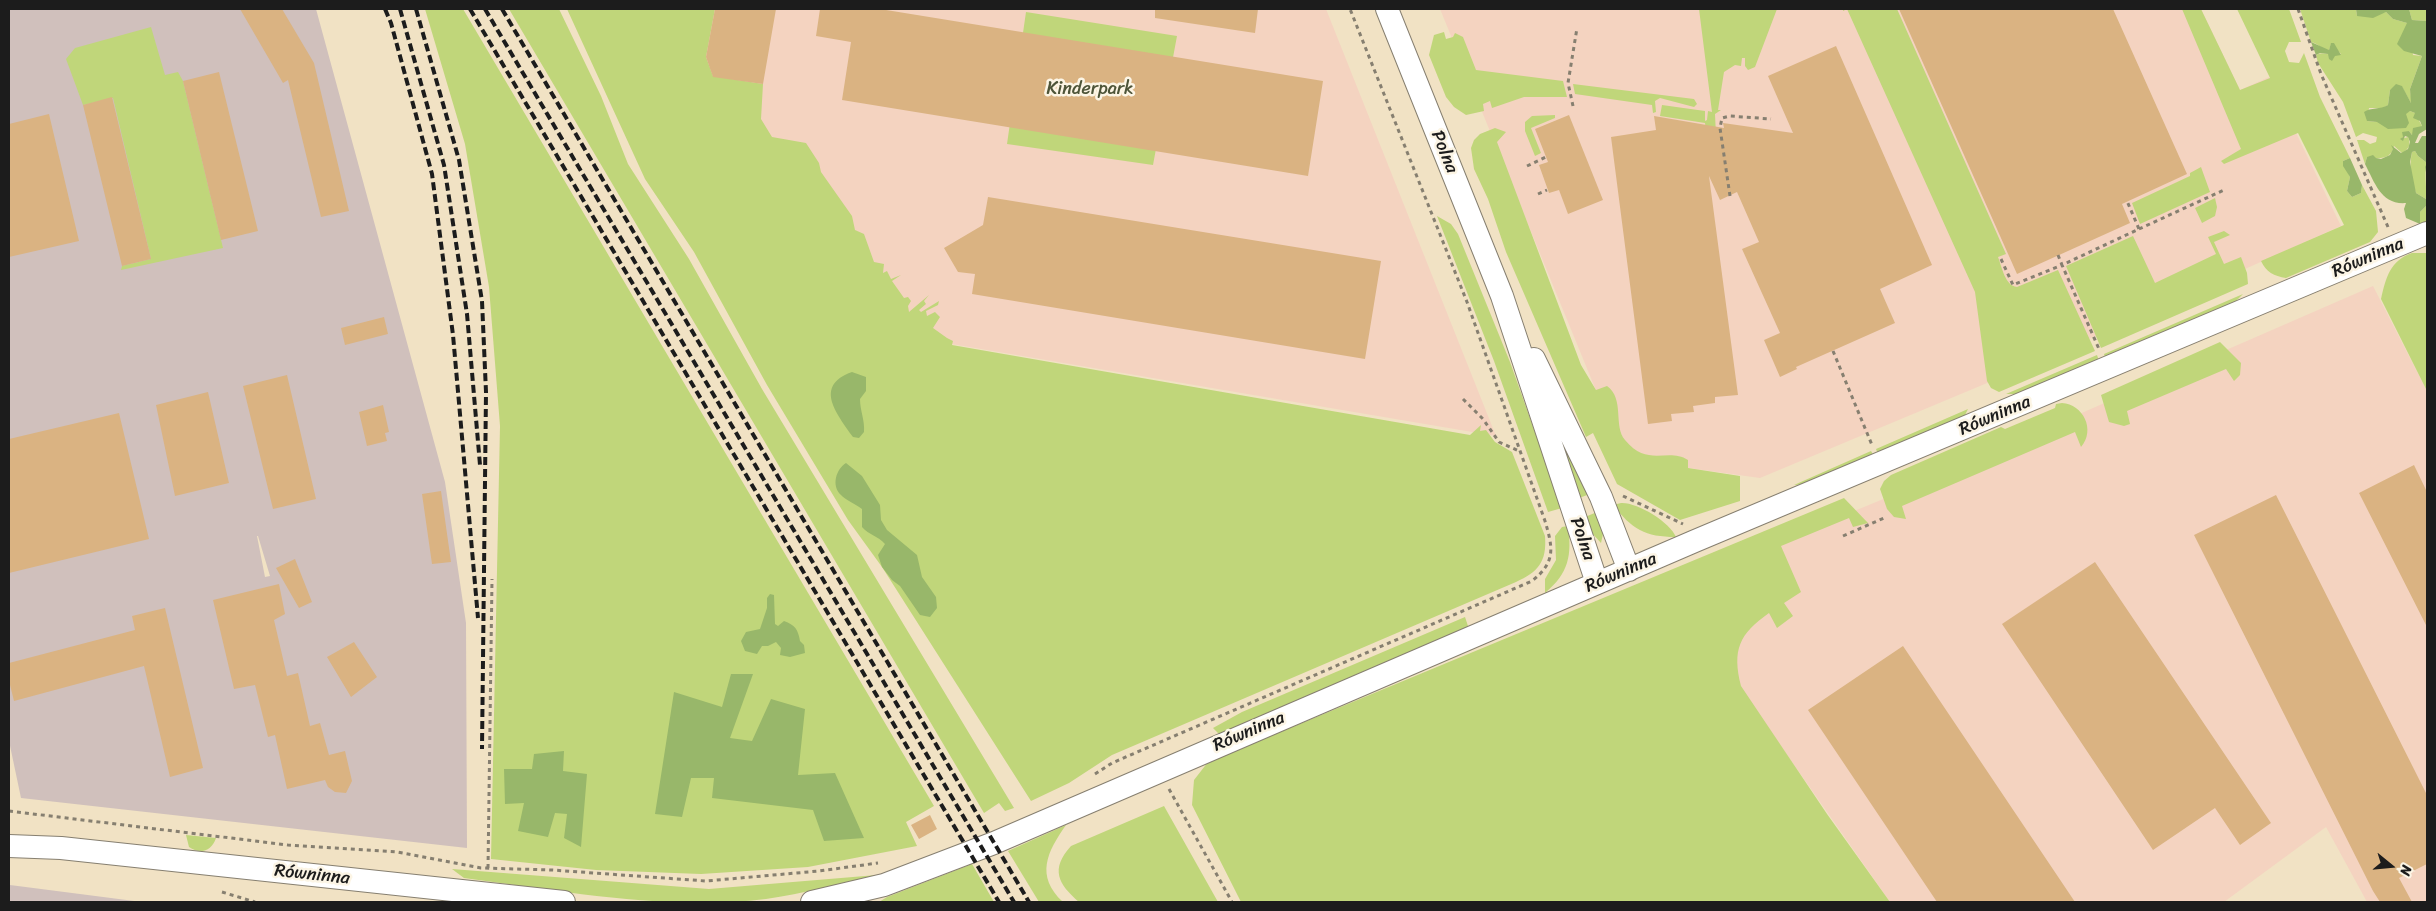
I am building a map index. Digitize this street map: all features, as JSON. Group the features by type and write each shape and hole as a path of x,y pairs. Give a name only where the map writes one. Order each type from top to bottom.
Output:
{"street":[{"name":"Polna","path":"1386,9 1502,296 1597,583"},
{"name":"Równinna","path":"812,902 884,885 970,853 1597,583 2427,234"},
{"name":"Polna","path":"1502,296 1601,497 1629,570"},
{"name":"Równinna","path":"9,834 61,848"},
{"name":"Równinna","path":"9,846 61,848 511,899 564,902"}],"path":[{"path":"1089,779 1112,763 1532,581 1548,565 1552,549 1545,521 1467,302 1350,9"},
{"path":"2298,9 2321,74 2396,246"},
{"path":"1573,106 1568,83 1577,28"},
{"path":"1730,196 1720,128 1722,118 1730,116 1771,119"},
{"path":"1527,166 1546,158"},
{"path":"1538,194 1548,190"},
{"path":"2001,259 2013,285 2062,265 2224,190"},
{"path":"2127,202 2139,228"},
{"path":"2058,255 2100,352"},
{"path":"1833,351 1873,448 1881,444"},
{"path":"1462,399 1484,419 1499,442 1519,451"},
{"path":"1843,536 1884,518"},
{"path":"1682,524 1690,521"},
{"path":"488,868 492,579"},
{"path":"1159,771 1232,902"},
{"path":"9,811 288,845 397,852 488,868 552,870 706,881 819,871 883,862"},
{"path":"222,892 255,902"}],"shaded area":[{"path":"9,9 316,9 445,482 466,623 467,848 21,798 9,741","holes":["258,536 270,576 265,577"]},
{"path":"657,9 1326,9 1496,436 910,337 769,139"},
{"path":"1440,9 2201,9 2240,90 2269,77 2341,226 2035,363 1760,478 1624,459"},
{"path":"2373,286 2427,391 2427,902 2367,902 2326,827 2224,902 1890,902 1720,659 1769,546 1898,493"},
{"path":"10,885 142,902 9,902"}],"green space":[{"path":"425,9 463,9 934,806 906,822 917,846 808,867 701,874 596,870 491,859 500,426 489,287 465,144"},
{"path":"509,9 559,9 601,96 628,164 689,259 762,389 1014,808 1005,811 999,803 984,813"},
{"path":"567,9 715,9 706,57 713,76 763,84 761,119 772,137 806,143 819,163 821,172 852,216 855,230 864,234 874,262 884,264 883,273 887,271 891,279 901,275 892,281 904,298 908,297 911,301 908,306 909,312 929,295 924,301 926,304 919,310 921,312 939,301 938,305 926,311 927,316 935,312 940,317 933,328 953,341 952,345 1470,435 1481,425 1480,431 1486,430 1495,442 1512,452 1545,536 1543,559 1540,565 1530,574 1516,582 1112,755 1069,783 1031,801 882,567 848,520 767,385 694,252 645,179"},
{"path":"1699,9 1777,9 1755,67 1748,70 1745,66 1745,58 1742,58 1741,66 1735,65 1724,72 1718,110 1721,110 1715,114 1718,179 1712,180 1705,123 1660,116 1662,105 1705,111 1705,121 1707,120 1708,111 1712,112"},
{"path":"1847,9 1897,9 2006,254 1998,257 2007,280 2017,287 2058,270 2095,351 1999,392 1991,388 1987,381 1975,292"},
{"path":"2182,9 2201,9 2240,90 2270,78 2237,9 2289,9 2301,42 2289,42 2285,51 2289,62 2299,63 2304,53 2320,97 2350,158 2343,161 2350,177 2347,191 2352,197 2361,193 2362,185 2376,211 2378,232 2370,242 2286,278 2274,275 2265,268 2261,261 2344,225 2298,133 2224,164 2221,161 2241,149"},
{"path":"2300,9 2356,9 2357,16 2386,12 2393,19 2407,23 2413,55 2422,56 2410,89 2412,105 2402,87 2390,90 2388,105 2383,108 2369,108 2367,121 2377,122 2410,111 2415,113 2422,126 2412,135 2409,131 2401,139 2408,137 2409,140 2408,148 2402,153 2394,146 2390,154 2384,158 2367,157 2365,164 2357,140 2364,140 2370,144 2376,142 2377,137 2363,133 2356,137 2343,102 2318,63 2316,55 2341,54 2331,44 2329,50 2311,42"},
{"path":"2356,9 2409,9 2412,20 2427,21 2427,129 2419,134 2415,143 2418,143 2422,136 2427,136 2427,163 2415,151 2412,152 2410,162 2416,193 2426,199 2427,205 2420,212 2420,224 2406,218 2404,209 2406,203 2397,203 2385,197 2365,164 2367,157 2373,155 2381,159 2390,155 2393,149 2391,145 2401,153 2408,149 2410,142 2408,137 2405,136 2403,141 2400,139 2403,137 2402,132 2409,131 2412,135 2413,128 2422,126 2420,121 2413,118 2415,113 2410,111 2406,114 2409,123 2406,128 2388,129 2377,122 2367,121 2364,112 2388,105 2390,90 2396,84 2402,86 2411,103 2410,89 2422,56 2404,51 2397,44 2407,23 2393,19 2386,12 2373,18 2357,16"},
{"path":"2409,9 2427,9 2427,21 2412,20"},
{"name":"Kinderpark","path":"1026,12 1177,36 1153,165 1007,144"},
{"path":"151,27 165,75 178,72 183,81 223,248 121,270 122,266 151,259 113,98 83,105 66,59 75,48"},
{"path":"1444,32 1446,39 1453,37 1455,33 1463,37 1476,70 1563,81 1567,97 1524,97 1492,108 1490,101 1483,104 1484,111 1466,115 1454,107 1446,97 1429,55 1434,35"},
{"path":"2311,42 2329,50 2331,43 2334,43 2341,55 2335,56 2332,61 2329,59 2328,54 2320,53 2316,55"},
{"path":"1573,84 1694,99 1697,104 1694,107 1660,98 1655,101 1656,112 1653,113 1652,105 1575,94"},
{"path":"1555,115 1555,118 1531,128 1541,153 1535,156 1525,131 1525,122 1532,116"},
{"path":"1495,128 1506,132 1497,142 1581,365 1596,390 1607,386 1612,391 1616,398 1620,427 1625,440 1642,453 1658,456 1673,455 1688,460 1688,468 1740,476 1740,501 1680,520 1617,484 1593,433 1586,437 1506,252 1488,199 1474,169 1471,148 1474,140 1480,134"},
{"path":"2415,151 2427,163 2427,205 2426,199 2416,193 2413,183 2411,162 2412,152"},
{"path":"2350,158 2362,185 2361,193 2352,197 2347,191 2350,177 2343,166 2343,161"},
{"path":"2201,167 2210,192 2140,224 2132,203 2190,176 2190,173"},
{"path":"2215,198 2217,207 2215,216 2202,223 2195,208"},
{"path":"2427,205 2427,222 2420,224 2420,212"},
{"path":"1437,216 1451,224 1458,234 1510,362 1562,508 1548,512 1494,361"},
{"path":"2224,231 2230,235 2214,242 2224,264 2241,257 2247,273 2248,284 2101,348 2066,266 2133,236 2155,283 2216,254 2208,237"},
{"path":"2412,253 2427,253 2427,391 2381,299 2387,277 2394,265"},
{"path":"2243,294 2233,304 2105,357 2104,354"},
{"path":"2220,342 2241,363 2240,375 2234,381 2226,369 2127,411 2130,424 2124,426 2109,422 2101,395"},
{"path":"2097,355 2099,361 2020,394 2006,394"},
{"path":"852,372 866,377 866,391 860,399 864,432 859,438 853,437 835,410 831,393 833,385 840,378"},
{"path":"2062,403 2076,408 2085,419 2087,433 2081,447 2075,432 1902,506 1906,519 1894,517 1887,509 1880,489 1884,481 1891,475 2001,427 2005,429 2055,408 2056,404"},
{"path":"1968,409 1965,415 1878,454 1876,449"},
{"path":"1554,424 1590,494 1579,498"},
{"path":"1871,451 1874,456 1808,484 1794,485"},
{"path":"846,463 862,476 880,505 881,520 887,530 917,555 922,577 936,597 937,608 930,617 920,615 900,586 892,580 882,567 878,555 885,544 862,527 862,509 845,499 838,491 836,487 837,473"},
{"path":"1844,498 1868,523 1853,527 1849,518 1781,546 1801,592 1784,603 1793,616 1777,628 1769,613 1751,628 1740,644 1737,662 1738,673 1741,686 1827,814 1890,902 1241,902 1192,805 1194,780 1208,762"},
{"path":"1621,503 1644,509 1667,525 1676,537 1665,537 1647,533 1633,526 1613,505"},
{"path":"1597,512 1603,534 1601,543 1591,532 1585,517"},
{"path":"1568,526 1569,555 1567,563 1559,578 1545,593 1545,579 1556,560 1555,536 1562,527"},
{"path":"770,594 774,595 775,624 778,626 784,621 791,624 797,630 800,641 804,645 805,653 790,657 780,655 781,648 776,642 768,646 762,646 757,654 745,651 741,641 746,632 760,629 767,608 767,598"},
{"path":"1465,617 1469,629 1219,734 1213,728 1242,712"},
{"path":"731,674 753,674 730,738 752,741 771,699 805,709 798,775 835,773 864,838 824,841 813,810 712,798 714,778 691,778 682,817 655,814 674,692 722,707"},
{"path":"564,751 563,771 587,774 581,847 564,838 567,814 555,813 548,837 518,831 524,803 505,804 504,769 532,769 534,754"},
{"path":"1164,806 1218,902 1079,902 1066,889 1059,876 1059,869 1064,854 1071,846"},
{"path":"1066,825 1049,854 1047,864 1049,883 1063,902 1039,902 1008,851"},
{"path":"186,835 216,838 209,849 197,851 189,847"},
{"path":"972,864 994,902 879,902 887,897"},
{"path":"452,869 709,889 877,875 780,897 691,903 577,894 464,878"}],"building":[{"path":"240,9 282,9 314,63 349,211 321,217 288,80 283,83"},
{"path":"715,9 776,9 763,84 713,77 706,57"},
{"path":"820,9 880,9 1323,81 1308,176 842,100 851,42 816,36"},
{"path":"1155,9 1258,9 1255,33 1155,18"},
{"path":"1899,9 2113,9 2187,174 2122,204 2130,223 2017,274"},
{"path":"1836,46 1932,265 1880,289 1895,323 1796,367 1797,369 1780,377 1764,340 1780,333 1742,249 1759,242 1737,192 1720,200 1709,176 1738,395 1715,397 1715,403 1693,406 1694,412 1671,414 1672,421 1648,424 1611,137 1656,130 1654,116 1724,128 1723,123 1793,133 1768,76"},
{"path":"219,72 258,231 221,240 183,81"},
{"path":"112,97 151,259 122,266 83,105"},
{"path":"49,114 79,241 9,257 9,124"},
{"path":"1569,115 1603,200 1568,214 1559,190 1549,193 1539,165 1548,162 1535,129"},
{"path":"988,197 1381,261 1365,359 972,294 975,274 958,272 944,248 983,225"},
{"path":"384,317 388,334 345,345 341,328"},
{"path":"287,375 316,499 273,509 243,386"},
{"path":"208,392 229,483 175,496 156,405"},
{"path":"383,405 389,432 385,433 387,441 367,446 359,412"},
{"path":"119,413 149,539 9,573 9,439"},
{"path":"2414,465 2427,492 2427,627 2359,493"},
{"path":"441,491 451,562 432,564 422,494"},
{"path":"2276,495 2427,795 2427,864 2399,878 2412,902 2380,902 2373,891 2194,535"},
{"path":"295,559 312,602 299,608 276,568"},
{"path":"2095,562 2271,823 2240,845 2215,808 2153,850 2002,624"},
{"path":"279,584 285,614 274,620 287,676 298,673 310,726 320,723 329,755 345,751 352,781 346,793 335,792 328,787 325,780 287,789 275,735 268,737 255,685 234,689 213,600"},
{"path":"165,608 203,768 170,777 144,666 14,701 9,681 9,663 135,630 132,616"},
{"path":"354,642 377,677 351,697 327,657"},
{"path":"1903,646 2075,902 1937,902 1808,710"},
{"path":"930,815 937,829 919,839 911,825"}],"railway":[{"path":"385,9 391,23 432,174 453,335 478,618"},
{"path":"400,9 444,165 467,314 480,465"},
{"path":"416,9 459,160 482,301 486,392 482,749"},
{"path":"470,9 999,902"},
{"path":"485,9 1014,902"},
{"path":"502,9 1029,902"}]}
